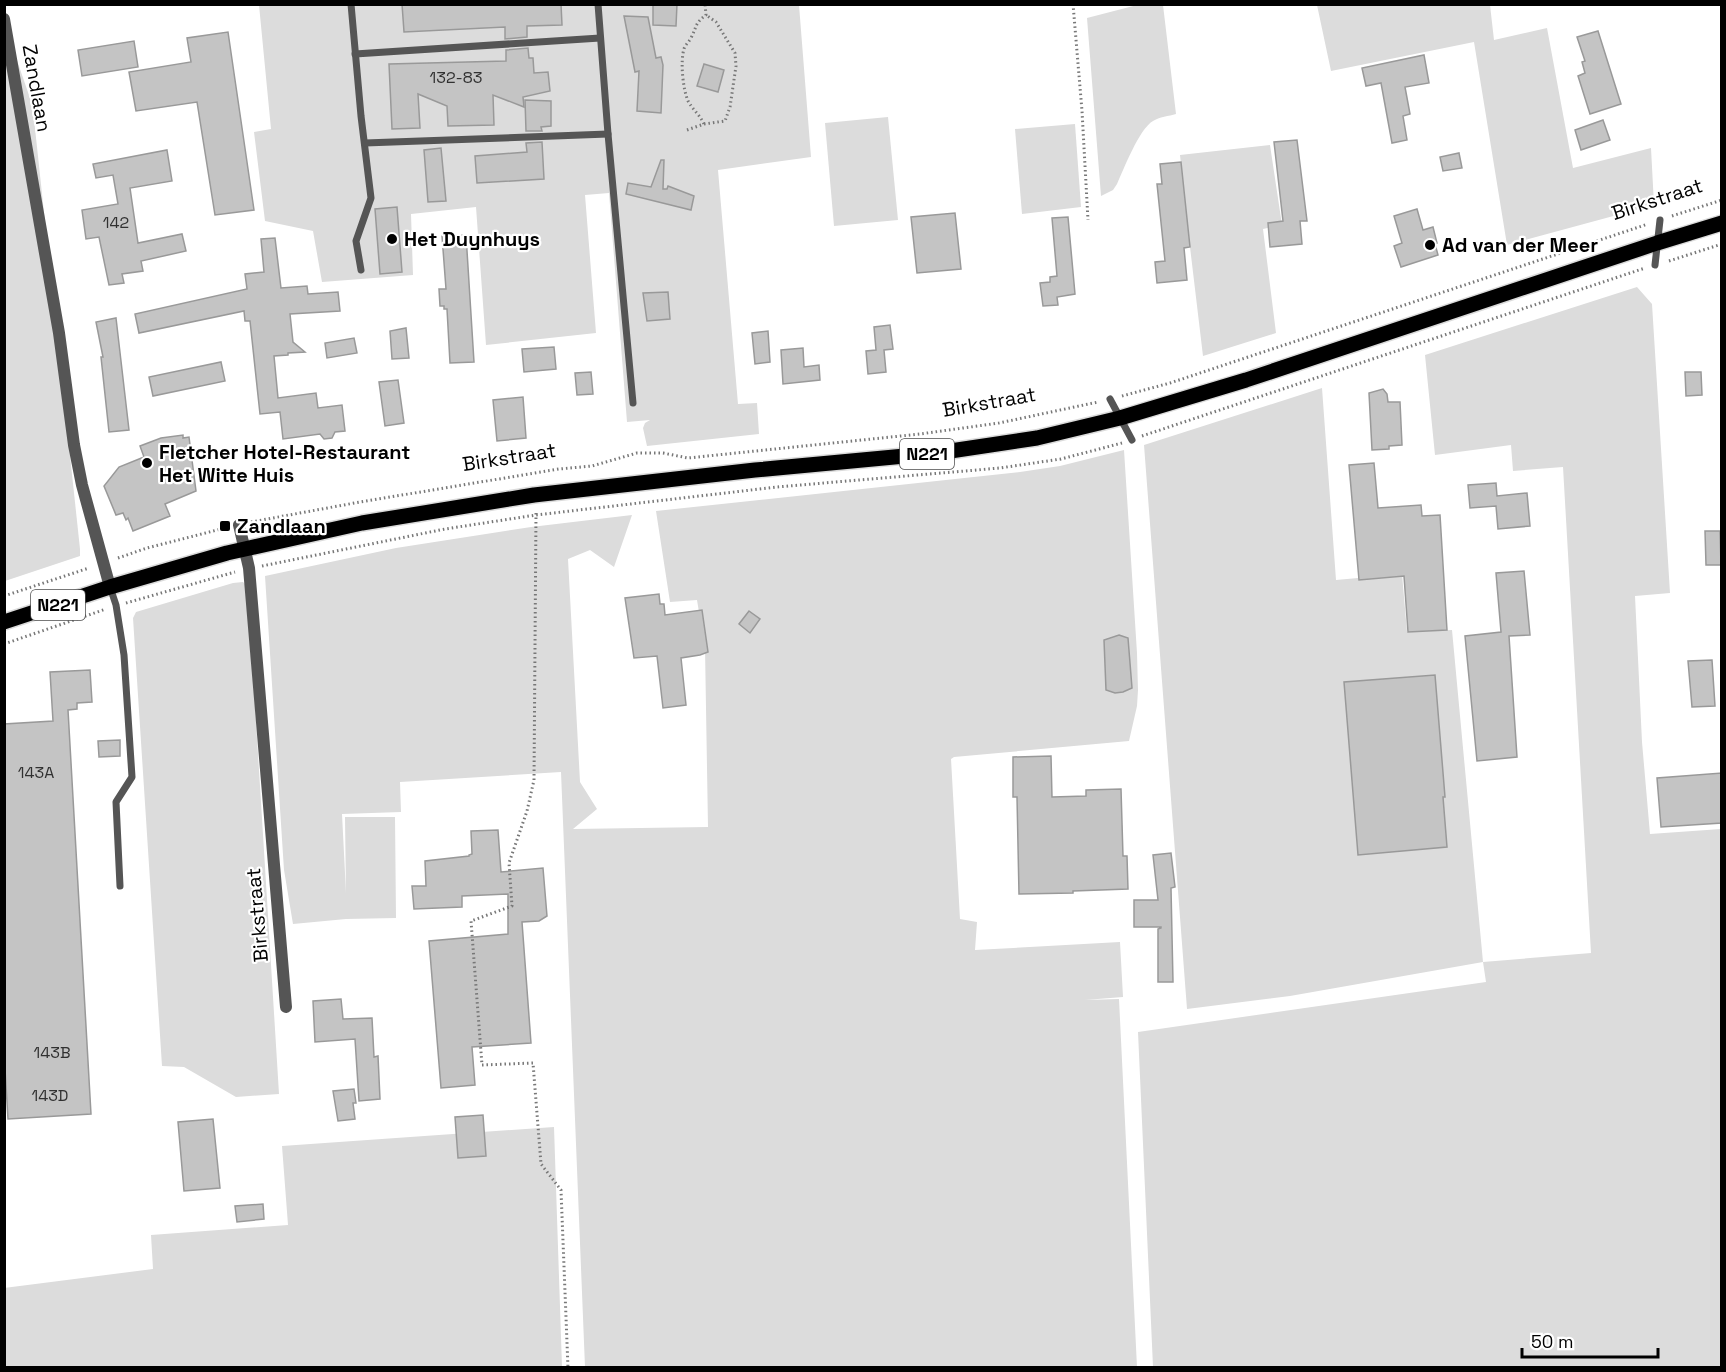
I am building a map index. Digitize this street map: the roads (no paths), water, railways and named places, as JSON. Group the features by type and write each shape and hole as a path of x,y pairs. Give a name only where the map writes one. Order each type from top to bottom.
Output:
{"main road":[{"name":"Birkstraat","path":"4,622 110,587 245,548 362,523 534,495 755,470 938,453 1037,438 1120,418 1246,380 1722,223"}],"street":[{"name":"Zandlaan","path":"4,19 59,333 74,445 82,485 110,587"},
{"name":"Birkstraat","path":"239,525 249,568 286,1007"}],"lane":[{"path":"351,4 371,198 356,241 361,270"},
{"path":"598,4 633,404"},
{"path":"355,54 600,38"},
{"path":"365,143 608,134"},
{"path":"1655,265 1660,220"},
{"path":"1110,399 1132,440"},
{"path":"110,587 116,605 124,655 132,777 116,802 120,886"}],"place":[{"name":"Het Duynhuys","path":"392,239"},
{"name":"Ad van der Meer","path":"1430,245"},
{"name":"Fletcher Hotel-Restaurant Het Witte Huis","path":"147,463"},
{"name":"Zandlaan","path":"225,526"}]}
